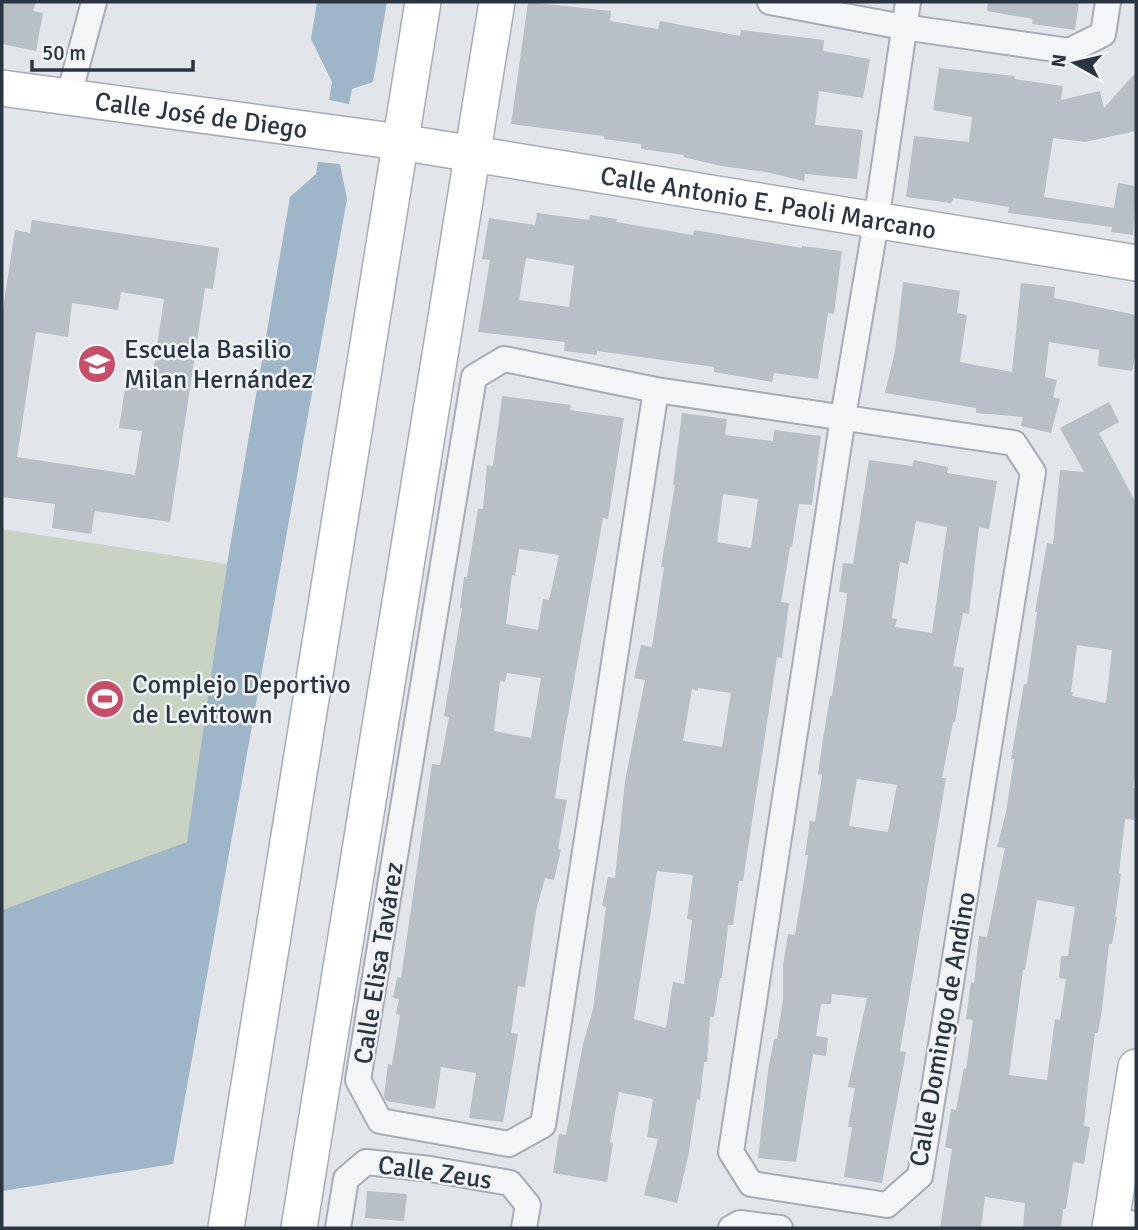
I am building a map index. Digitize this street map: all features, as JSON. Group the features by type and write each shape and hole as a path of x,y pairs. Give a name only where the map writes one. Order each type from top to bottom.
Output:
{"street":[{"path":"68,99 94,2"},
{"path":"226,1228 423,2"},
{"path":"299,1228 498,2"},
{"path":"769,2 903,27 1069,51 1103,34 1108,2"},
{"name":"Calle Domingo de Andino","path":"843,417 1014,443 1033,472 920,1176 887,1205 751,1184 731,1152 843,417 876,222 908,2"},
{"name":"Calle José de Diego","path":"2,88 400,142"},
{"name":"Calle Antonio E. Paoli Marcano","path":"400,142 1136,263"},
{"name":"Calle Elisa Tavárez","path":"656,390 543,1125 509,1144 380,1121 359,1080 474,377 504,359 656,390 843,417"},
{"path":"1119,1224 1136,1067"},
{"name":"Calle Zeus","path":"338,1228 346,1179 366,1162 430,1169 510,1183 526,1217"},
{"path":"731,1228 740,1223 780,1228"}],"green space":[{"name":"Complejo Deportivo de Levittown","path":"2,529 227,564 187,843 2,910"}],"water":[{"path":"317,2 387,2 373,82 352,89 349,104 329,100 332,82 311,39"},
{"path":"318,162 340,164 347,199 173,1164 2,1191 2,910 187,842 227,564 290,197 316,174"}],"building":[{"path":"2,2 36,2 33,11 43,13 36,51 2,44"},
{"path":"528,2 611,11 610,21 658,29 660,21 740,36 741,30 824,40 823,51 870,59 863,98 819,91 815,125 863,130 857,179 805,174 804,181 721,166 683,157 684,155 641,149 641,144 604,139 604,136 511,124"},
{"path":"988,2 1079,2 1075,30 1032,24 1033,19 987,11"},
{"path":"939,68 1015,76 1015,79 1063,86 1061,100 1100,91 1104,108 1136,72 1136,131 1085,142 1053,138 1044,197 1114,208 1118,183 1136,186 1133,235 1111,232 1112,227 1008,213 1009,207 954,198 951,203 906,197 914,136 969,142 972,117 933,110"},
{"path":"537,213 589,220 590,215 693,235 694,230 802,248 842,251 834,314 828,313 818,379 774,373 772,382 714,372 714,367 597,351 597,355 564,351 565,342 478,332 490,260 482,259 489,218 535,225","holes":["526,258 574,266 569,307 519,300"]},
{"path":"32,220 219,248 213,289 205,288 170,522 95,511 91,534 52,528 55,504 2,497 2,315 15,230 30,233","holes":["121,292 164,299 153,374 128,370 119,428 142,431 135,475 17,457 36,332 68,337 72,303 118,310"]},
{"path":"903,282 960,291 957,313 967,315 960,362 1012,372 1021,283 1055,287 1054,298 1136,315 1136,352 1132,371 1098,366 1099,350 1049,342 1045,377 1057,380 1053,397 1060,399 1051,433 1021,426 1023,417 976,413 976,408 885,393 895,351"},
{"path":"502,396 571,405 570,410 624,418 608,519 603,518 563,743 555,798 567,800 558,849 561,850 554,880 545,878 536,911 525,987 518,986 511,1033 518,1034 503,1122 469,1118 476,1073 441,1067 435,1109 386,1101 384,1096 388,1064 392,1065 400,1015 396,1014 399,999 393,998 397,977 401,978 432,764 440,765 449,717 444,716 462,608 464,577 467,577 478,509 483,509 487,465 493,466","holes":["519,549 559,555 549,600 543,599 538,630 506,624 512,575 515,576","507,673 541,678 531,738 494,731 500,681 505,682"]},
{"path":"1109,402 1119,422 1099,433 1136,503 1136,768 1133,788 1136,788 1136,807 1134,820 1125,819 1117,917 1112,944 1109,944 1102,1009 1098,1033 1095,1033 1088,1085 1084,1126 1090,1127 1084,1164 1073,1162 1061,1228 1023,1228 1025,1203 985,1197 981,1228 940,1228 952,1149 945,1147 951,1109 956,1110 964,1068 966,1069 973,1020 966,1019 971,982 974,983 979,936 987,937 1005,848 997,847 1006,812 1014,759 1011,759 1024,684 1027,684 1035,612 1047,543 1053,544 1060,470 1084,472 1060,428","holes":["1077,645 1112,650 1106,703 1072,696","1037,900 1075,907 1068,956 1061,956 1059,978 1066,979 1060,1020 1055,1019 1047,1080 1009,1075 1023,970"]},
{"path":"682,413 727,419 725,435 773,441 774,430 821,436 812,505 799,504 790,547 781,602 789,603 782,658 777,657 743,881 739,881 733,925 728,925 722,978 714,1017 710,1017 707,1062 704,1062 700,1100 697,1099 688,1158 677,1203 644,1195 658,1139 647,1137 653,1099 619,1092 610,1142 613,1143 607,1182 553,1173 559,1134 566,1135 583,1044 593,1009 606,907 602,906 608,877 615,878 625,781 645,680 634,678 641,645 652,647","holes":["723,494 758,499 751,548 717,542","698,688 731,693 722,747 683,741 692,689 698,691","657,871 693,875 687,919 692,920 684,984 673,982 666,1028 634,1019"]},
{"path":"869,460 912,466 914,460 948,467 947,473 997,481 989,529 979,527 969,614 963,613 953,666 964,668 942,778 946,778 900,1051 906,1052 882,1183 844,1177 852,1127 848,1127 855,1088 848,1087 867,998 832,994 831,1004 821,1004 816,1036 828,1038 826,1056 813,1054 796,1162 758,1158 768,1071 774,1039 777,1039 783,1000 783,966 788,934 795,935 808,855 805,855 810,821 815,822 822,775 818,774 847,593 839,592 843,563 853,564","holes":["916,521 947,527 932,633 895,627 897,619 892,618 900,562 908,564","857,779 897,785 888,832 849,826"]},
{"path":"367,1191 407,1194 404,1221 365,1218"}],"place":[{"name":"Escuela Basilio Milan Hernández","path":"97,364"},
{"name":"Complejo Deportivo de Levittown","path":"105,699"}]}
